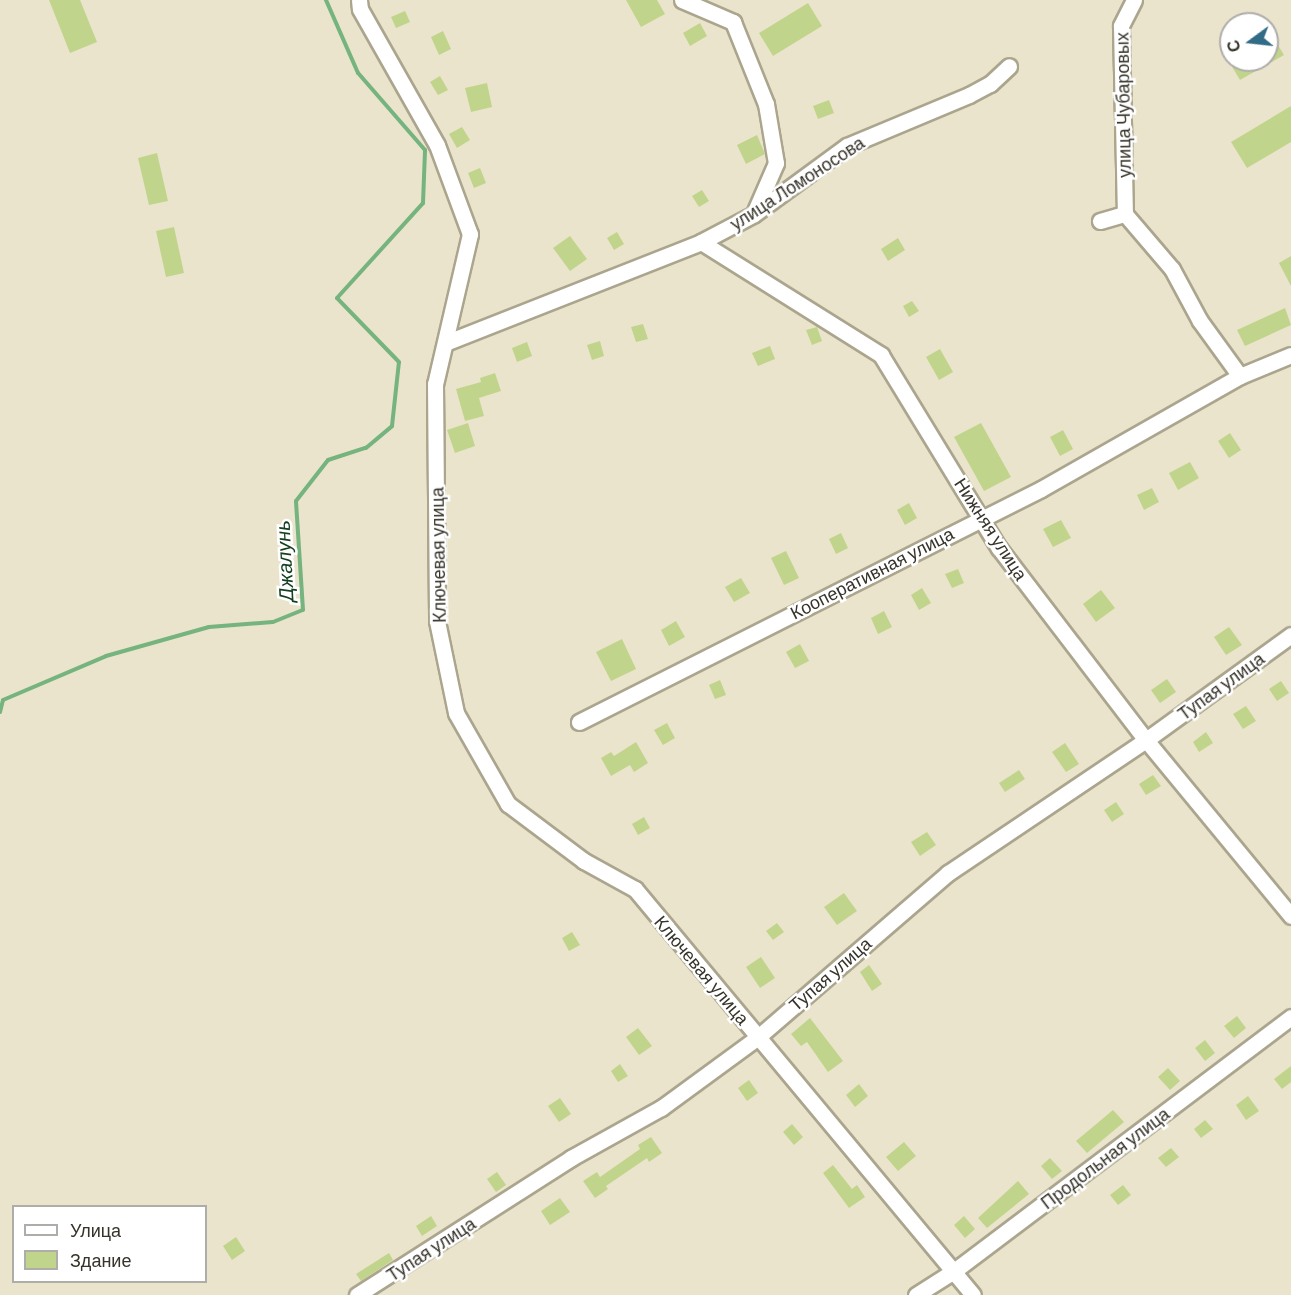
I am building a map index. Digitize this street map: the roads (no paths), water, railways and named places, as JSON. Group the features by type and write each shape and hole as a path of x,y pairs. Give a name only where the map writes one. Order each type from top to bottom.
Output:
{"street":[{"name":"Ключевая улица","path":"359,0 360,9 437,145 470,234 435,384 437,621 456,713 508,804 584,861 635,889 973,1295"},
{"path":"682,0 733,22 766,104 776,163 754,214"},
{"name":"улица Чубаровых","path":"1125,214 1121,26 1134,0"},
{"name":"улица Ломоносова","path":"445,343 700,242 754,214 847,146 969,95 990,84 1009,66"},
{"path":"1100,221 1125,214 1172,269 1200,321 1240,376"},
{"name":"Нижняя улица","path":"700,242 882,355 999,548 1146,740 1291,916"},
{"name":"Кооперативная улица","path":"579,722 1041,489 1240,376 1291,355"},
{"name":"Тупая улица","path":"357,1295 571,1158 661,1108 758,1037 948,873 1146,740 1291,635"},
{"name":"Продольная улица","path":"916,1295 954,1271 1291,1017"}],"waterway":[{"name":"Джалунь","path":"0,712 3,700 106,656 209,627 273,622 303,610 296,501 328,460 366,448 392,426 399,362 337,298 423,203 425,150 358,73 326,0"}]}
